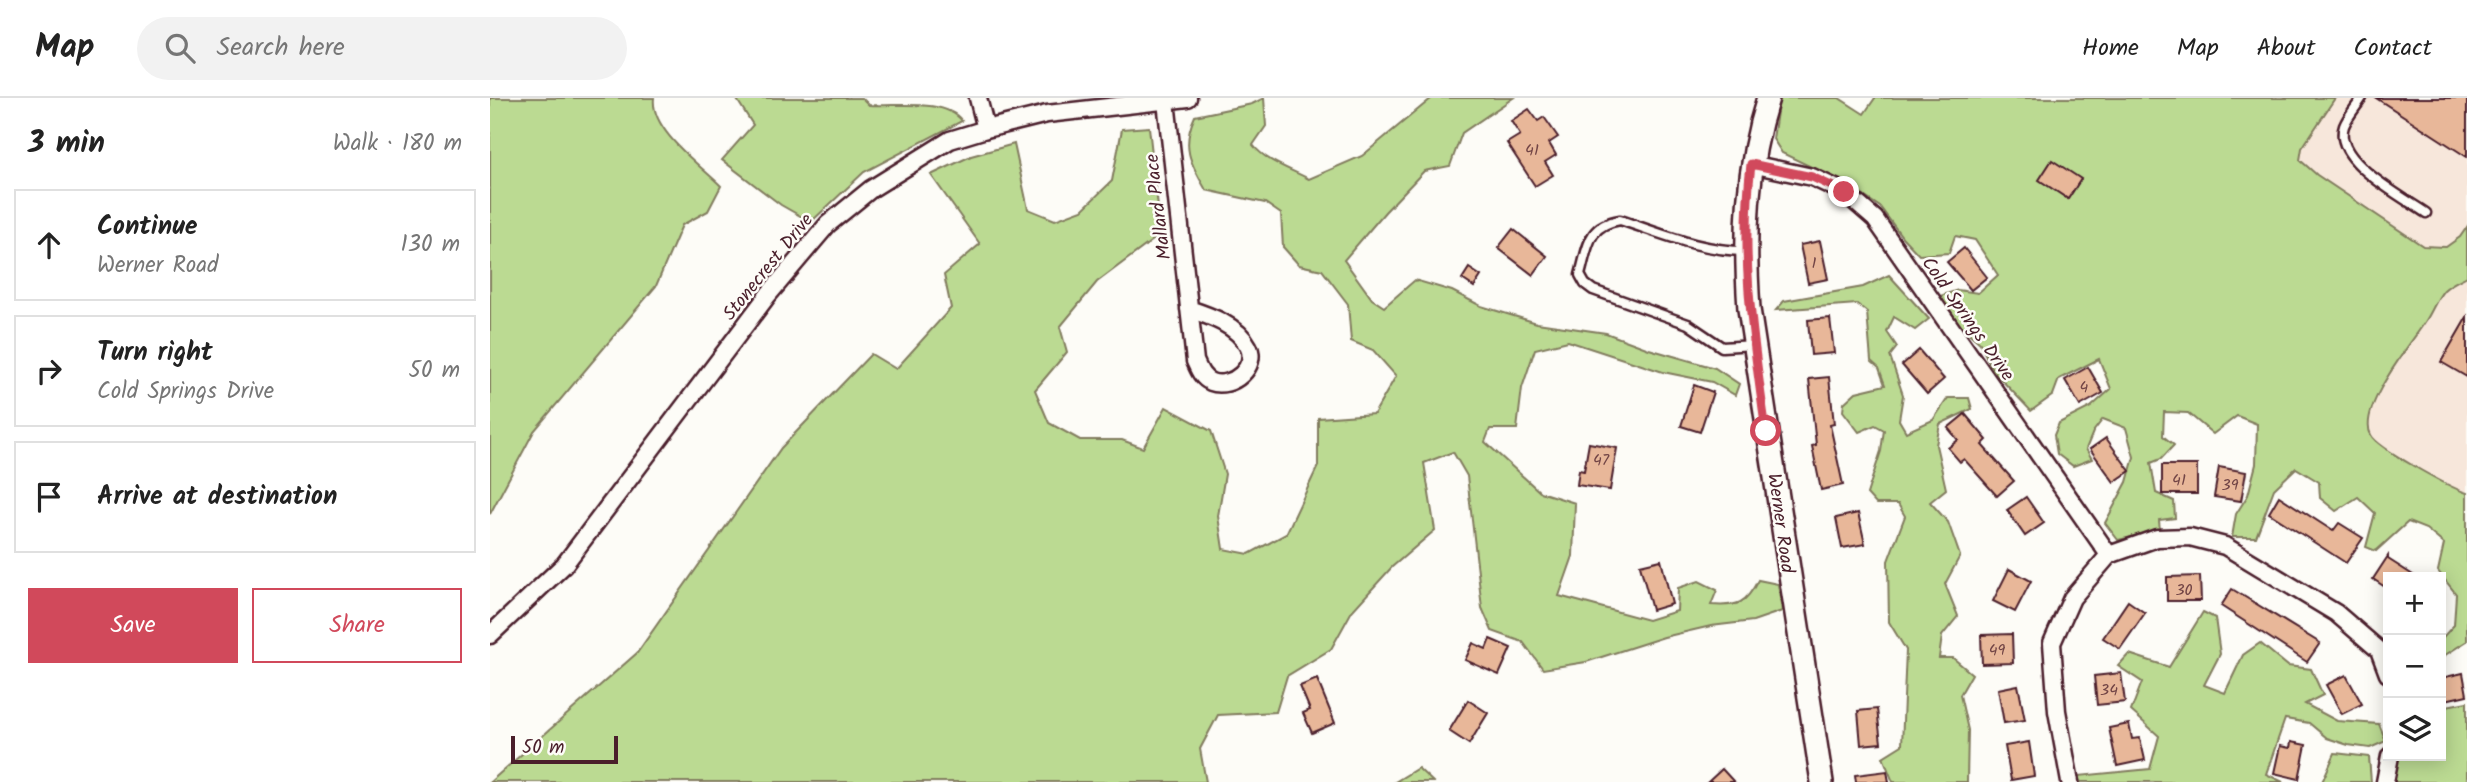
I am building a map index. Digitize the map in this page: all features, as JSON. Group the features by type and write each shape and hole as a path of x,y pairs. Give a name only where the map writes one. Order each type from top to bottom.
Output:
{"street":[{"path":"978,98 986,129"},
{"name":"Stonecrest Drive","path":"490,635 564,565 768,295 828,224 871,189 950,140 986,129 1047,114 1188,98"},
{"name":"Werner Road","path":"1768,98 1751,164 1747,201 1749,309 1822,782"},
{"name":"Mallard Place","path":"1166,101 1189,309 1195,361 1202,375 1212,382 1225,384 1236,379 1250,362 1251,352 1247,344 1231,328 1189,309"},
{"name":"Cold Springs Drive","path":"1751,164 1812,177 1844,192 1875,219 2109,555"},
{"path":"2070,782 2057,711 2052,643 2072,598 2109,555 2157,538 2190,537 2225,546 2336,613 2379,650 2383,661"},
{"path":"2385,782 2389,761"}],"lane":[{"path":"2362,98 2344,126 2343,140 2351,159 2426,213"},
{"path":"1746,251 1720,251 1620,220 1599,227 1590,237 1580,275 1585,284 1594,290 1681,322 1722,347 1754,345"}],"shaded area":[{"path":"2307,98 2467,98 2467,522 2341,446 2266,160"}],"green space":[{"path":"490,98 654,98 655,110 668,134 721,186 708,211 682,225 656,286 534,431 490,514"},
{"path":"736,98 862,98 869,105 932,106 954,114 962,121 864,172 811,222 781,205 722,160 753,125"},
{"path":"1264,98 1266,126 1253,145 1271,160 1309,179 1362,156 1432,98 1513,98 1462,133 1450,166 1424,171 1344,260 1372,299 1384,307 1415,280 1452,291 1481,306 1537,323 1606,333 1715,368 1739,384 1735,395 1712,382 1663,372 1568,341 1535,349 1522,388 1517,429 1490,429 1485,442 1540,492 1575,503 1573,556 1559,596 1648,620 1677,611 1678,588 1699,581 1717,590 1711,605 1728,605 1745,599 1758,580 1778,584 1782,611 1753,621 1711,626 1664,637 1586,662 1543,669 1523,642 1492,631 1482,608 1467,476 1453,452 1424,463 1435,530 1392,567 1352,611 1331,649 1287,676 1276,712 1218,715 1200,749 1206,782 490,782 637,653 781,448 871,354 896,369 951,308 944,275 980,244 931,175 971,156 1014,144 1028,209 1055,220 1082,210 1112,181 1122,129 1149,127 1161,234 1097,282 1060,327 1067,352 1035,390 1049,423 1080,440 1122,440 1143,448 1166,407 1211,431 1225,474 1218,516 1223,549 1249,554 1286,534 1318,466 1318,418 1374,414 1396,376 1373,350 1351,341 1348,304 1322,270 1299,265 1283,247 1281,214 1265,203 1206,190 1192,163 1188,145 1195,116 1252,104"},
{"path":"1779,98 1839,98 1864,114 1875,98 2335,98 2302,148 2300,160 2317,175 2423,246 2446,247 2460,237 2467,227 2467,276 2441,294 2387,377 2371,410 2369,424 2371,435 2386,449 2431,476 2467,493 2467,641 2446,654 2446,634 2454,625 2456,594 2446,581 2446,572 2438,571 2444,544 2426,529 2408,522 2376,551 2366,547 2375,513 2358,497 2336,511 2320,498 2319,482 2296,468 2274,489 2256,537 2232,537 2236,514 2248,495 2256,464 2257,424 2237,416 2213,434 2188,413 2164,412 2163,436 2174,445 2161,459 2151,463 2156,493 2174,501 2175,518 2159,520 2160,531 2118,540 2105,523 2127,482 2134,457 2126,428 2103,419 2093,432 2086,449 2092,459 2073,466 2057,454 2054,435 2059,423 2091,407 2111,389 2099,359 2059,379 2053,395 2031,411 1993,371 1980,343 1954,320 1940,296 1958,290 1978,293 1998,275 1975,240 1955,236 1949,253 1919,255 1880,207 1843,182 1782,153 1773,139"},
{"path":"1889,275 1929,319 1915,330 1894,317 1887,332 1897,347 1890,356 1903,395 1899,420 1906,432 1933,420 1948,398 1969,398 1972,409 1940,424 1936,445 1946,489 1930,502 1948,522 1960,556 1945,584 1958,616 1942,636 1939,658 1953,658 1972,674 1960,695 1968,730 1967,782 1893,782 1883,757 1902,745 1906,650 1889,622 1888,561 1905,516 1898,504 1876,504 1867,494 1881,451 1884,430 1875,425 1859,432 1843,411 1844,403 1856,392 1885,385 1879,368 1871,361 1867,312 1857,304 1776,310 1784,301 1863,287"},
{"path":"2203,612 2215,618 2220,654 2204,685 2225,693 2243,655 2260,643 2288,666 2311,669 2323,695 2305,704 2337,721 2379,724 2383,742 2370,748 2348,745 2327,738 2309,723 2285,719 2266,774 2283,782 2080,782 2078,776 2150,769 2159,736 2131,711 2142,682 2118,666 2129,654 2169,667"},
{"path":"2467,702 2467,782 2392,782 2396,761 2446,761 2446,706"},
{"path":"2335,753 2369,757 2371,782 2322,782"},
{"path":"1418,768 1433,782 1395,782"}],"building":[{"path":"2376,98 2467,98 2467,157"},
{"path":"1529,109 1538,121 1544,117 1558,137 1549,143 1556,155 1545,162 1553,175 1535,186 1507,143 1520,135 1511,121"},
{"path":"2052,160 2081,179 2068,199 2039,180"},
{"path":"1513,229 1547,256 1533,275 1498,248"},
{"path":"1820,241 1828,279 1808,283 1800,245"},
{"path":"1964,248 1987,277 1971,290 1947,262"},
{"path":"1469,268 1481,276 1474,287 1462,279"},
{"path":"2467,317 2467,377 2441,362"},
{"path":"1830,318 1834,353 1811,355 1808,320"},
{"path":"1919,350 1944,379 1927,394 1902,365"},
{"path":"2088,367 2103,393 2080,406 2065,380"},
{"path":"1829,377 1834,424 1830,425 1843,485 1821,490 1812,446 1816,445 1809,379"},
{"path":"1694,385 1713,392 1700,432 1681,426"},
{"path":"1965,414 1987,440 1982,445 2014,481 1997,496 1964,459 1960,462 1948,448 1958,440 1948,428"},
{"path":"2106,438 2130,471 2114,482 2090,449"},
{"path":"1589,443 1617,448 1610,490 1577,485 1579,470 1584,471"},
{"path":"2162,465 2197,465 2197,494 2162,494"},
{"path":"2219,467 2246,472 2241,501 2214,497"},
{"path":"2279,496 2333,531 2339,523 2363,538 2346,563 2269,513"},
{"path":"2026,497 2044,523 2025,536 2007,510"},
{"path":"1858,513 1865,544 1842,548 1836,518"},
{"path":"2388,556 2388,559 2408,572 2383,572 2383,586 2373,579"},
{"path":"1661,560 1672,604 1652,610 1640,565"},
{"path":"2009,569 2031,581 2015,612 1993,601"},
{"path":"2200,576 2201,601 2167,601 2167,577"},
{"path":"2232,589 2320,643 2307,662 2221,606"},
{"path":"2128,601 2145,613 2120,649 2103,638"},
{"path":"2012,634 2013,663 1982,664 1981,635"},
{"path":"1490,639 1511,648 1499,675 1465,660 1473,643 1486,649"},
{"path":"2121,673 2125,702 2097,705 2094,676"},
{"path":"2463,673 2467,695 2446,700 2446,677"},
{"path":"2346,675 2362,704 2342,714 2326,685"},
{"path":"1317,679 1335,723 1312,733 1303,713 1310,710 1300,686"},
{"path":"2018,685 2025,720 2004,723 1998,689"},
{"path":"1468,700 1488,713 1469,744 1449,731"},
{"path":"1877,709 1881,743 1861,745 1858,711"},
{"path":"2129,724 2132,739 2140,738 2145,760 2117,766 2109,728"},
{"path":"2029,742 2034,776 2011,780 2005,746"},
{"path":"2291,742 2306,745 2299,779 2274,773 2280,746 2290,748"},
{"path":"1722,769 1734,782 1708,782"},
{"path":"1887,771 1889,782 1856,782 1855,775"}],"route":[{"path":"1766,431 1746,271 1747,201 1751,164 1812,177 1844,192"}]}
